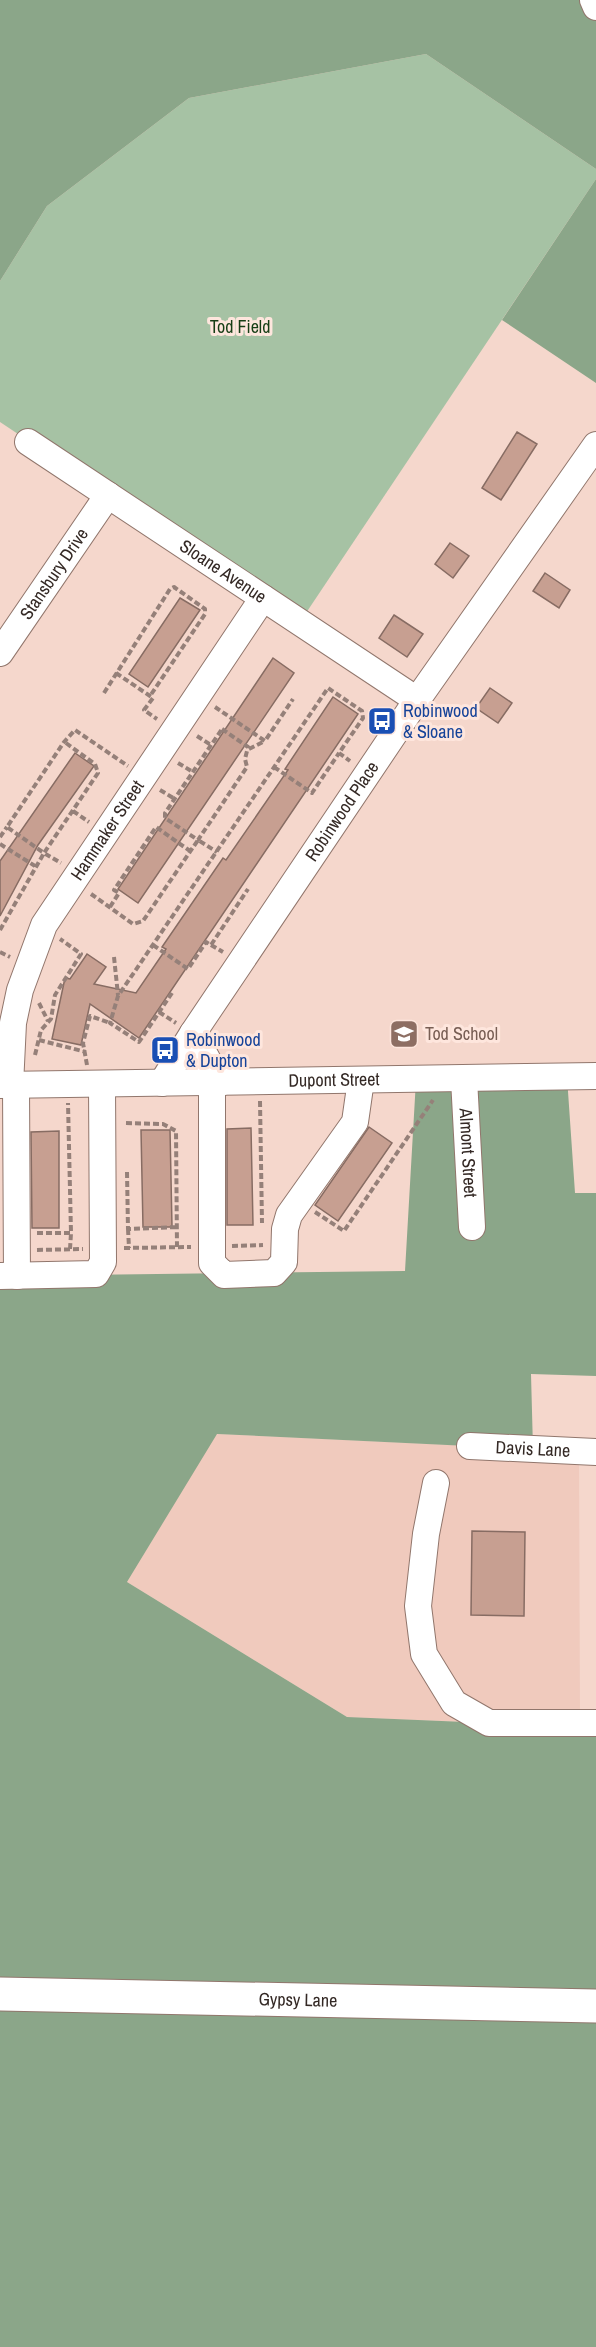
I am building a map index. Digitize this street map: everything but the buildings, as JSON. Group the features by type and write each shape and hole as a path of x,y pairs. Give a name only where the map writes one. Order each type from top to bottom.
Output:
{"main road":[{"name":"Gypsy Lane","path":"0,1994 596,2006"}],"street":[{"path":"593,0 596,7"},
{"name":"Sloane Avenue","path":"28,442 417,700"},
{"name":"Robinwood Place","path":"162,1083 193,1033 417,700 596,445"},
{"name":"Stansbury Drive","path":"0,653 108,495"},
{"name":"Hammaker Street","path":"9,1276 23,1241 9,1085 13,1023 20,990 44,925 65,871 196,695 263,598"},
{"path":"193,1033 216,1083 212,1263 224,1275 274,1273 284,1262 285,1229 289,1215 355,1122 361,1080"},
{"path":"9,1276 96,1274 103,1262 94,1076"},
{"name":"Dupont Street","path":"9,1085 68,1084 94,1076 162,1083 596,1076"},
{"name":"Almont Street","path":"464,1079 471,1227"},
{"name":"Davis Lane","path":"470,1446 596,1452"},
{"path":"436,1484 426,1534 418,1606 424,1654 454,1703 489,1723 596,1723"}],"path":[{"path":"104,693 174,587 206,609 205,614 150,696"},
{"path":"116,673 153,698 144,710 154,718"},
{"path":"110,1023 118,996 153,945 216,852 274,767 328,688 362,711 363,718 312,793 274,767"},
{"path":"196,695 265,741"},
{"path":"7,827 44,853 110,908 133,924 143,921 247,767 245,759 249,749 265,741 293,699"},
{"path":"216,852 165,818 165,813 222,729 249,749"},
{"path":"0,837 75,730 125,764"},
{"path":"0,930 35,866 98,773 95,764 66,743"},
{"path":"339,753 350,761"},
{"path":"72,811 87,820"},
{"path":"110,908 120,893 114,890 156,828 191,852"},
{"path":"0,844 35,866"},
{"path":"211,945 248,889"},
{"path":"33,1064 41,1030 48,1021 59,987 81,954 59,939"},
{"path":"153,945 188,969 206,942 226,955"},
{"path":"0,952 8,956"},
{"path":"114,957 118,996"},
{"path":"94,1076 83,1043 90,1016 110,1023 139,1042 172,993"},
{"path":"37,1000 48,1021"},
{"path":"39,1040 86,1052"},
{"path":"23,1241 70,1249 263,1246 260,1082"},
{"path":"68,1084 70,1249"},
{"path":"307,1206 344,1232 433,1100"},
{"path":"126,1115 126,1125 164,1124 176,1131 177,1247"},
{"path":"127,1171 129,1248"},
{"path":"128,1229 177,1227"},
{"path":"23,1241 71,1233"}],"shaded area":[{"path":"216,1434 579,1451 580,1723 489,1723 347,1717 127,1582"}],"green space":[{"path":"0,0 593,0 596,7 596,169 426,54 189,98 47,206 0,281"},
{"name":"Tod Field","path":"426,54 596,169 596,179 300,622 0,422 0,281 47,206 189,98"},
{"path":"596,179 596,383 502,320"},
{"path":"567,1077 575,1193 596,1193 596,1376 531,1374 533,1449 217,1434 127,1582 347,1717 489,1723 596,1723 596,2347 0,2347 0,1276 405,1271 416,1080"}],"place":[{"name":"Robinwood & Sloane","path":"382,721"},
{"name":"Tod School","path":"404,1034"},
{"name":"Robinwood & Dupton","path":"165,1050"}]}
